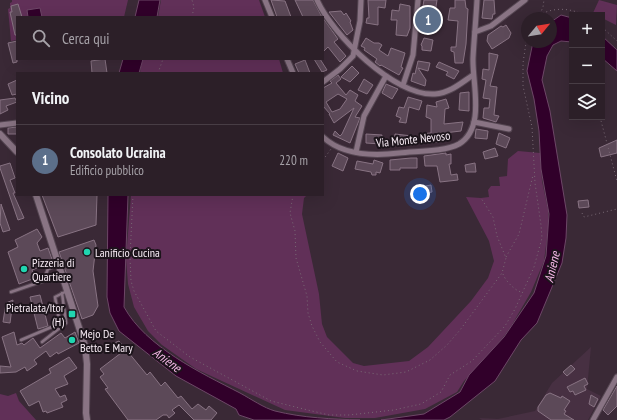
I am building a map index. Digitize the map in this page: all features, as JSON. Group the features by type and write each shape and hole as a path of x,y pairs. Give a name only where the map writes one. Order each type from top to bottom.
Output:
{"street":[{"path":"265,0 272,16"},
{"path":"317,0 335,28 353,50 386,76 403,85 421,92 436,94 451,89 473,75"},
{"path":"324,81 349,61 353,54 360,21 361,0"},
{"path":"403,85 413,55 418,0"},
{"name":"Via Monte Nevoso","path":"324,138 334,146 356,152 388,155 453,146 465,139 474,122 476,103 473,75 477,0"},
{"path":"475,32 491,26 525,0"},
{"path":"287,60 292,72"},
{"path":"356,152 364,116 386,76"},
{"path":"474,122 509,129"},
{"path":"0,125 16,123"},
{"path":"0,134 16,151"},
{"path":"36,196 60,265 65,292 87,356 87,420"},
{"path":"593,420 617,377"}],"lane":[{"path":"11,292 43,281 48,269 60,265"},
{"path":"20,340 54,326 59,319 54,297 65,292 66,323 42,342"}],"path":[{"path":"192,0 194,7 192,16"},
{"path":"541,12 544,0"},
{"path":"552,12 564,9 576,10 579,12"},
{"path":"605,30 617,41"},
{"path":"133,196 130,231 131,281 142,309 156,331 196,361 271,401 329,415 394,410 421,404 441,392 450,376 472,361 491,342 512,315 534,267 542,238 534,173 532,127 523,86 523,63 525,48"},
{"path":"158,72 163,60"},
{"path":"601,120 617,181"},
{"path":"324,159 334,146"},
{"path":"293,196 290,213 295,231 296,258 307,296 308,313 312,326 320,342 337,362 357,371 383,376 406,372 430,360 451,340 502,273 506,258 519,234 534,173"},
{"path":"481,198 493,217 497,236 506,258"},
{"path":"582,213 584,217 617,208"},
{"path":"502,273 504,279 518,292 522,292"}],"shaded area":[{"path":"12,0 128,0 124,16 16,16 16,40 11,41 8,9 10,8 10,3"},
{"path":"161,0 259,0 265,16 158,16"},
{"path":"599,0 617,5 616,25 605,20 605,12 593,12"},
{"path":"142,60 279,60 283,72 140,72"},
{"path":"518,151 540,153 542,181 548,210 548,230 544,261 531,292 510,328 492,352 464,381 457,392 425,409 375,418 345,418 285,410 196,369 162,345 148,331 134,307 128,284 126,259 131,196 306,196 304,198 302,214 319,294 322,324 327,337 353,363 364,366 409,361 428,347 471,301 488,278 494,261 489,241 466,197 489,197 488,190 491,186 500,186 499,177 507,176 508,159"},
{"path":"591,347 587,389 601,396 588,420 482,420 479,418 498,419 535,411 552,383"},
{"path":"16,393 19,401 36,420 0,420 0,394 8,396"}],"water":[{"path":"139,0 160,0 157,16 135,16"},
{"path":"40,8 42,16 28,16 27,10"},
{"path":"561,15 569,17 569,42 561,41 557,43 557,18"},
{"path":"605,39 617,50 617,71 605,61"},
{"name":"Aniene","path":"532,48 551,48 547,56 542,80 550,111 567,215 566,238 562,263 537,323 521,340 495,381 450,417 444,420 381,420 424,414 460,392 469,375 504,337 534,293 546,256 549,214 541,169 539,131 534,99 527,71"},
{"path":"123,60 143,60 139,72 119,72"},
{"name":"Aniene","path":"108,196 128,196 124,307 146,334 160,347 192,368 271,410 307,417 360,420 254,420 239,415 236,409 176,376 119,331 110,313 107,297"}],"building":[{"path":"271,0 285,1 291,16 277,16"},
{"path":"295,0 313,0 321,16 303,16"},
{"path":"368,0 386,0 385,8 378,7 378,25 366,23 367,18 369,18"},
{"path":"424,0 437,0 433,26 423,25 424,15 429,16 430,7 423,6"},
{"path":"455,0 465,0 466,8 468,9 466,44 463,63 455,63 454,52 451,51 451,47 456,47 458,21 448,20 450,8 455,8"},
{"path":"484,0 494,0 495,14 493,14 492,19 482,18"},
{"path":"18,4 22,16 16,16 16,35 10,12 12,12 11,6"},
{"path":"400,4 410,6 410,28 407,36 396,35 397,20 391,20 392,10 399,11"},
{"path":"341,11 344,15 346,13 351,21 353,30 347,35 329,12"},
{"path":"324,19 338,39 334,42 346,56 340,62 328,47 324,51"},
{"path":"506,25 511,33 509,38 492,49 487,41 488,35 501,26 503,27"},
{"path":"366,38 374,43 379,43 382,45 379,50 388,56 391,48 405,53 401,67 403,68 399,75 381,65 380,66 375,62 377,59 364,50 365,48 361,46"},
{"path":"424,38 433,40 431,51 422,50 421,45"},
{"path":"16,41 17,62 13,63 8,43"},
{"path":"489,53 498,55 490,86 497,87 494,115 499,116 496,122 483,118 484,108 489,108 490,99 483,98 486,80 482,79 483,69 489,70"},
{"path":"105,60 107,72 92,72 91,61"},
{"path":"305,60 310,72 299,72 295,64"},
{"path":"315,60 321,60 327,70 322,72"},
{"path":"418,61 430,63 428,71 418,68 426,80 425,86 411,81 413,73 415,74"},
{"path":"439,62 459,71 454,79 446,75 448,72 436,67"},
{"path":"352,66 359,73 350,82 341,77"},
{"path":"338,75 341,79 336,83 346,95 350,90 358,95 355,101 362,106 355,117 360,118 350,143 333,135 335,131 340,136 342,134 354,108 334,123 330,114 324,107 324,87 332,83 330,81","holes":["338,94 347,99 340,109 332,112 326,102"]},
{"path":"364,79 373,85 367,94 358,90"},
{"path":"16,80 16,94 12,95 8,84"},
{"path":"386,84 398,89 392,99 382,93"},
{"path":"469,92 469,111 459,110 460,93"},
{"path":"408,97 422,101 419,110 409,107 406,123 399,122 401,118 396,116 399,107 404,108"},
{"path":"15,98 16,102 6,106 8,110 0,114 0,100"},
{"path":"446,99 449,108 445,109 444,124 463,122 461,131 444,133 445,141 426,143 423,139 421,139 420,134 431,133 431,119 426,117 427,105 437,107 436,102"},
{"path":"16,127 16,134 8,134 8,128"},
{"path":"476,129 488,131 487,139 475,138"},
{"path":"499,133 510,138 506,148 496,144"},
{"path":"366,134 382,135 381,144 366,143"},
{"path":"395,134 412,136 412,145 394,144"},
{"path":"617,140 617,153 601,157 599,148"},
{"path":"495,148 498,156 485,159 483,152"},
{"path":"338,153 348,158 343,171 332,166"},
{"path":"446,153 446,155 451,154 451,164 449,164 451,175 457,174 458,180 440,182 437,166 425,166 424,156"},
{"path":"417,158 417,168 400,168 400,170 390,170 390,160"},
{"path":"374,160 383,163 380,173 376,172 376,175 372,175 371,172 355,169 357,161 373,164"},
{"path":"10,163 15,178 10,180 15,193 13,193 24,218 18,220 0,168 0,166"},
{"path":"475,163 476,172 466,172 465,165"},
{"path":"431,185 432,192 422,194 420,187"},
{"path":"42,196 97,196 96,225 58,237"},
{"path":"588,200 589,207 579,208 578,201"},
{"path":"1,204 10,230 3,232 0,223"},
{"path":"37,229 42,237 37,243 40,251 48,248 53,262 32,270 35,278 19,284 8,252 18,247 15,240"},
{"path":"94,240 96,245 93,271 98,306 93,315 82,319 59,252"},
{"path":"40,295 48,326 38,329 30,297"},
{"path":"13,300 10,323 3,322 6,303"},
{"path":"14,332 17,345 22,343 24,345 33,338 40,348 61,333 65,338 75,332 79,343 58,354 57,352 50,357 46,351 34,360 37,364 27,371 25,367 16,372 0,373 0,366 11,367 2,337"},
{"path":"119,341 147,375 150,372 161,386 165,382 178,398 181,396 192,409 198,404 206,410 209,406 217,413 211,420 194,420 179,405 172,410 175,413 169,418 167,415 163,415 156,420 128,420 105,389 108,388 100,377 104,374 100,369 121,353 114,343"},
{"path":"69,357 77,368 64,376 68,384 55,389 60,397 65,395 67,400 61,403 63,407 47,413 46,411 43,412 39,401 29,406 20,391 51,373 49,369"},
{"path":"571,365 575,369 567,376 563,372"},
{"path":"585,378 588,384 584,386 586,390 575,395 573,391 570,392 567,387"},
{"path":"617,386 617,406 608,415 603,410"},
{"path":"550,393 561,398 562,396 570,401 564,410 566,411 564,414 574,420 551,420 538,411 538,407 546,395"},
{"path":"591,395 598,399 594,407 589,404"}],"place":[{"name":"Consolato Ucraina","path":"428,20"},
{"name":"Lanificio Cucina","path":"87,252"},
{"name":"Pizzeria di Quartiere","path":"24,269"},
{"name":"Pietralata/Itor (H)","path":"72,314"},
{"name":"Mejo De Betto E Mary","path":"72,340"}]}
